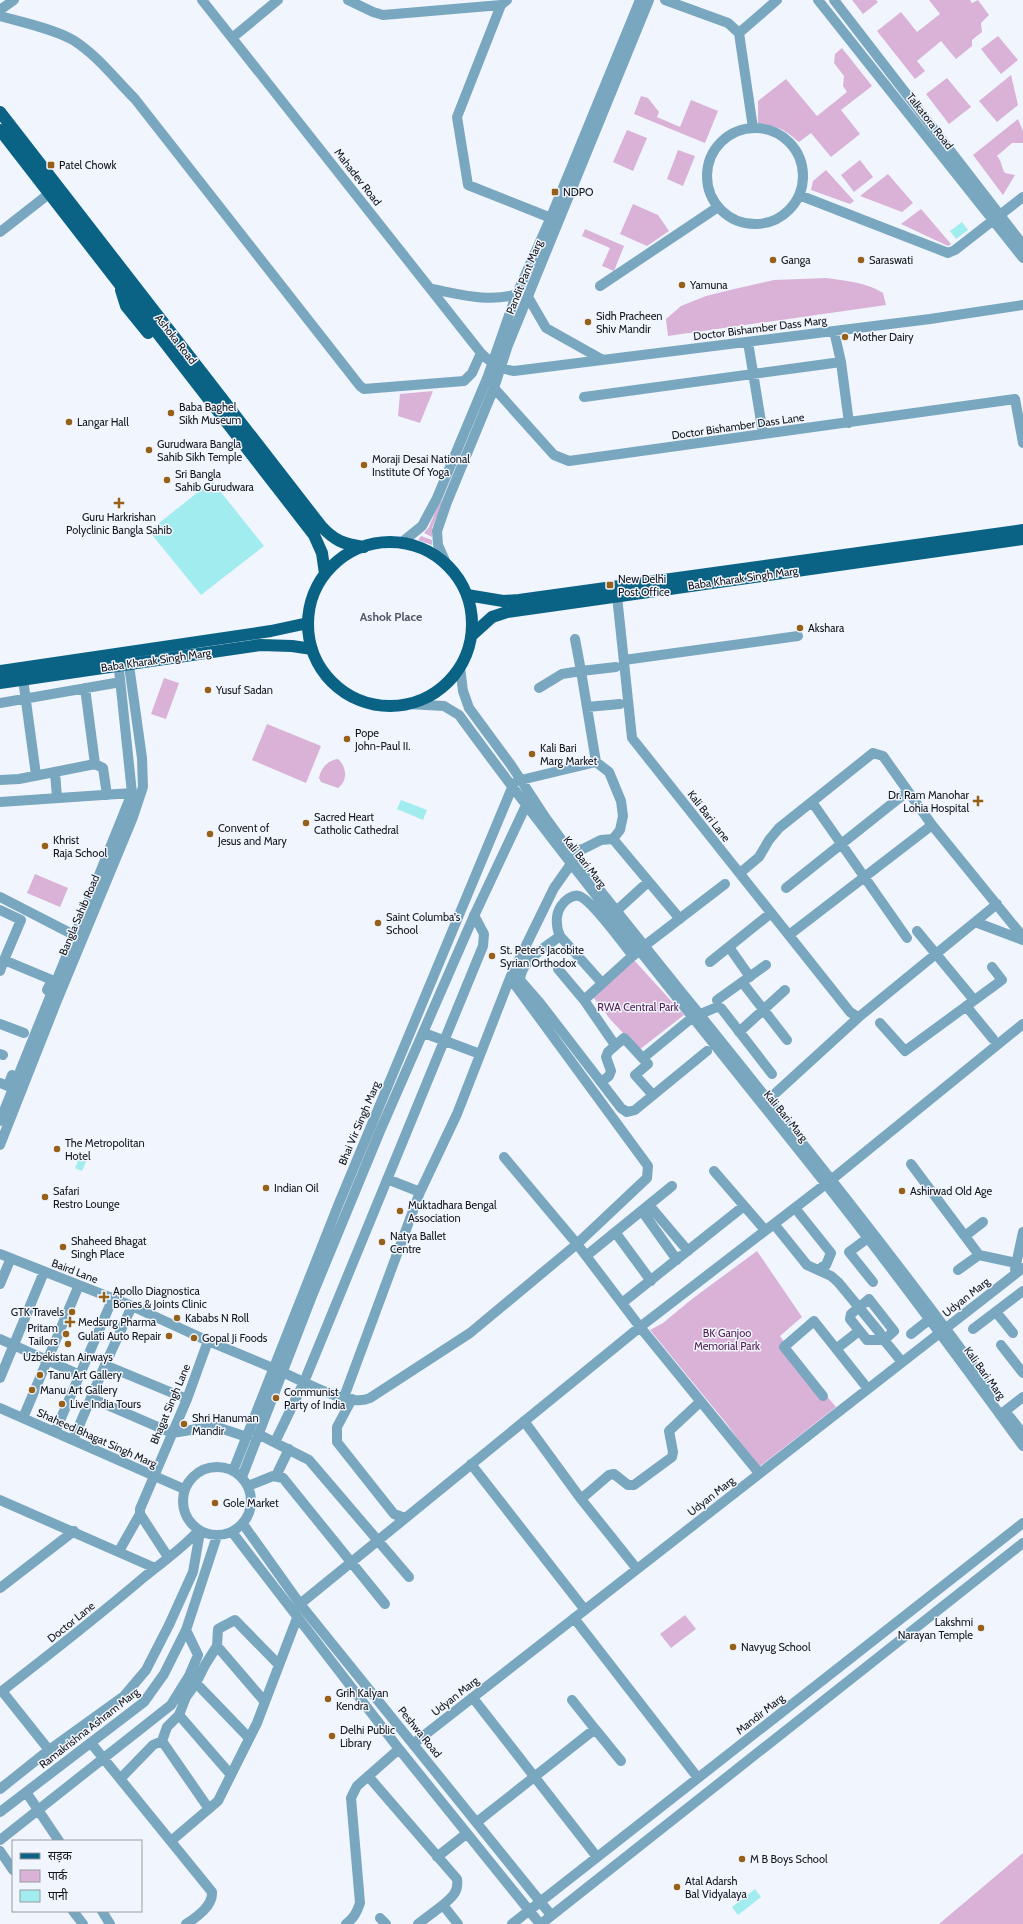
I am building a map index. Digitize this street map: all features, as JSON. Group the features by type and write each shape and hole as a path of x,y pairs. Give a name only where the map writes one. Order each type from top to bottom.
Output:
{"main road":[{"name":"Ashoka Road","path":"0,112 321,526 332,538 339,542 364,547"},
{"path":"0,130 50,193"},
{"name":"Ashoka Road","path":"50,193 118,282 126,306 164,353 180,362 314,536 322,553 325,574"},
{"name":"Baba Kharak Singh Marg","path":"467,595 503,601 519,600 1023,530"},
{"name":"Baba Kharak Singh Marg","path":"471,636 492,617 506,612 1023,540"},
{"path":"401,543 430,553 446,565 458,579 467,595 472,615 471,636 467,652 460,667 441,689 420,701 396,706 378,705 366,703 350,696 339,689 323,671 312,650 308,623 312,597 325,574 342,558 364,547 378,544 401,543"},
{"name":"Baba Kharak Singh Marg","path":"0,683 308,623"},
{"name":"Baba Kharak Singh Marg","path":"0,671 260,645 292,646 312,650"}],"street":[{"path":"0,10 14,0"},
{"name":"Mahadev Road","path":"202,0 432,289 481,353 497,366"},
{"path":"232,38 278,0"},
{"path":"348,0 383,15 504,2 457,117 468,185 551,218"},
{"name":"Pandit Pant Marg","path":"401,543 422,526 442,500 494,388 497,366 517,294 551,218 640,0"},
{"name":"Pandit Pant Marg","path":"446,565 440,551 437,534 442,500 497,366 528,296 649,0"},
{"path":"665,0 728,23 739,33 753,128"},
{"path":"739,33 777,0"},
{"name":"Talkatora Road","path":"818,0 996,217 1023,245"},
{"name":"Talkatora Road","path":"834,0 996,217 1023,258"},
{"path":"0,16 37,26 72,40 98,60 135,99 360,386 364,389 464,381 472,373 481,353"},
{"path":"753,128 770,130 783,137 795,149 800,159 803,175 802,189 795,204 787,213 772,221 760,224 738,221 718,207 710,192 708,184 708,167 712,153 730,135 753,128"},
{"path":"0,232 50,193"},
{"path":"799,195 948,253 955,250 1023,197"},
{"path":"600,286 718,207"},
{"path":"432,289 482,297 506,298 517,294"},
{"path":"528,296 546,328 603,360"},
{"name":"Doctor Bishamber Dass Marg","path":"497,366 514,371 834,331 1023,305"},
{"path":"834,331 841,362 849,423"},
{"path":"748,342 763,434"},
{"path":"584,397 841,362"},
{"name":"Doctor Bishamber Dass Lane","path":"494,388 554,455 569,461 1014,399 1023,443"},
{"name":"Kali Bari Lane","path":"617,596 632,738 850,1012 856,1016 860,1016"},
{"path":"624,660 798,636"},
{"path":"565,849 581,850 601,840 612,839 620,830 623,816 621,801 609,772 596,762 575,640"},
{"name":"Bangla Sahib Road","path":"0,1121 132,793 123,659"},
{"name":"Bangla Sahib Road","path":"0,1145 56,1003 134,816 143,787 142,758 123,659"},
{"path":"460,667 463,691 469,708 520,778 528,800"},
{"path":"539,688 562,674 616,667"},
{"path":"23,679 36,775"},
{"path":"0,703 115,683"},
{"path":"85,688 95,764"},
{"path":"408,704 444,706 459,715 512,787 528,800"},
{"path":"587,707 620,704"},
{"path":"740,873 759,857 769,840 779,828 874,753 883,756 932,825 1023,937"},
{"path":"520,778 596,762"},
{"path":"0,780 55,772 95,764 103,768 107,795"},
{"path":"55,772 58,798"},
{"name":"Bhai Vir Singh Marg","path":"241,1478 258,1434 278,1370 340,1201 512,787 520,778"},
{"path":"786,888 908,791"},
{"path":"0,802 132,793"},
{"name":"Bhai Vir Singh Marg","path":"241,1478 247,1437 278,1370 474,914 528,800"},
{"name":"Kali Bari Marg","path":"528,800 614,913 639,951 696,1015 768,1100 828,1182"},
{"path":"812,802 908,938"},
{"path":"788,935 932,825"},
{"path":"612,839 680,919"},
{"name":"Kali Bari Marg","path":"565,849 571,864 614,913"},
{"path":"405,1518 394,1514 337,1442 338,1427 420,1192 457,1114 510,978 554,888 571,864"},
{"path":"614,913 648,882"},
{"path":"584,1000 639,951 725,884"},
{"path":"602,983 560,936 556,927 560,907 572,896 579,896 590,904 639,951"},
{"path":"0,897 74,935"},
{"path":"768,1100 860,1016 997,904"},
{"path":"0,910 21,920 0,971"},
{"path":"710,962 771,913"},
{"path":"275,1442 304,1382 483,946 484,934 474,914"},
{"path":"975,922 1023,940"},
{"path":"917,931 936,954 993,1039"},
{"path":"560,936 524,965 520,973 520,980 540,1003 621,1108 627,1112 635,1110 652,1094 707,1051"},
{"path":"729,947 763,1010 787,1040"},
{"path":"0,1083 8,1086 52,980 4,960"},
{"path":"717,1000 766,965"},
{"path":"880,1023 905,1051 1002,980 992,967"},
{"path":"558,969 584,1000 615,1044"},
{"path":"348,1398 364,1400 370,1398 470,1333 576,1244 647,1178 648,1166 510,978"},
{"path":"739,1032 785,990"},
{"path":"642,1058 696,1015 714,1007 721,1008 772,1074"},
{"name":"Kali Bari Marg","path":"696,1015 943,1330 1003,1413 1023,1446"},
{"path":"0,1024 24,1033"},
{"path":"300,1604 640,1326 828,1182 1023,1024"},
{"path":"424,1033 480,1054"},
{"path":"601,1082 609,1076 611,1071 606,1057 615,1044 624,1038 648,1064 635,1074 652,1094"},
{"path":"504,1157 586,1256 700,1402 759,1473"},
{"path":"911,1164 979,1255 1020,1266 1023,1232"},
{"path":"714,1171 765,1230"},
{"path":"387,1179 420,1192"},
{"path":"586,1256 672,1186"},
{"path":"622,1304 744,1206"},
{"path":"645,1208 688,1251"},
{"path":"645,1208 677,1260"},
{"path":"794,1208 831,1253 826,1265 822,1267"},
{"path":"965,1236 983,1222"},
{"path":"774,1224 807,1265 830,1276 859,1307 902,1362"},
{"path":"615,1232 651,1281"},
{"path":"873,1241 850,1252 873,1282"},
{"name":"Kali Bari Marg","path":"873,1241 930,1319 943,1330"},
{"name":"Baird Lane","path":"0,1254 113,1298 327,1392 348,1398"},
{"path":"958,1270 979,1255"},
{"path":"0,1284 11,1258"},
{"name":"Udyan Marg","path":"413,1744 1014,1275 1020,1266"},
{"path":"0,1378 44,1272"},
{"path":"23,1418 79,1285"},
{"path":"973,1329 1023,1291"},
{"path":"55,1432 113,1298"},
{"path":"73,1440 132,1306"},
{"path":"859,1307 851,1314 850,1319 867,1340 882,1336"},
{"path":"996,1312 1013,1333"},
{"path":"911,1334 930,1319"},
{"path":"823,1396 784,1347 814,1321 868,1389"},
{"path":"836,1349 859,1330"},
{"path":"0,1339 80,1375"},
{"name":"Bhagat Singh Lane","path":"119,1551 140,1514 142,1503 187,1399 208,1341"},
{"path":"1001,1345 1023,1373"},
{"path":"105,1365 187,1399"},
{"path":"1003,1413 1023,1397"},
{"path":"91,1398 172,1433 197,1428 217,1427 247,1437"},
{"path":"581,1499 609,1475 614,1474 628,1485 634,1485 672,1457 673,1452 669,1431 700,1402"},
{"name":"Shaheed Bhagat Singh Marg","path":"0,1408 184,1489"},
{"name":"Kali Bari Marg","path":"1003,1413 1023,1434"},
{"path":"524,1421 581,1499 637,1569"},
{"path":"258,1434 309,1460 409,1577"},
{"path":"276,1476 289,1449"},
{"path":"471,1464 585,1610"},
{"path":"222,1467 241,1478 251,1495 251,1506 248,1516 242,1524 232,1532 217,1536 199,1531 188,1521 184,1511 182,1500 184,1489 190,1479 205,1469 222,1467"},
{"path":"241,1478 276,1476 283,1478 290,1484 350,1563 385,1604"},
{"path":"0,1500 74,1531 155,1568"},
{"path":"140,1514 168,1557"},
{"name":"Mandir Marg","path":"512,1924 1023,1523"},
{"name":"Peshwa Road","path":"242,1524 300,1604 519,1874 551,1916"},
{"path":"0,1588 74,1531"},
{"name":"Doctor Lane","path":"1,1691 86,1626 168,1557 185,1545 199,1531"},
{"name":"Ramakrishna Ashram Marg","path":"0,1789 49,1750 124,1696 146,1670 169,1625 193,1572 199,1531"},
{"path":"232,1532 297,1618 466,1834 528,1911 541,1924 1023,1543"},
{"name":"Ramakrishna Ashram Marg","path":"0,1812 144,1702 164,1674 186,1630 217,1536"},
{"path":"171,1841 218,1801 265,1702 297,1618"},
{"path":"574,1618 698,1778"},
{"path":"120,1779 154,1745 162,1740 167,1727 179,1715 186,1698 196,1684 204,1665 217,1646 218,1629 234,1620 279,1665"},
{"path":"0,1840 171,1706 189,1676 198,1655 186,1630"},
{"path":"217,1646 265,1702"},
{"path":"196,1684 249,1738"},
{"path":"813,1687 825,1699"},
{"path":"1,1691 49,1750"},
{"path":"473,1698 597,1857"},
{"path":"572,1700 621,1761"},
{"path":"179,1715 231,1775"},
{"path":"477,1822 595,1729"},
{"path":"162,1740 209,1809"},
{"path":"91,1743 212,1892 210,1904 186,1924"},
{"path":"346,1924 353,1919 360,1903 351,1798 357,1786 399,1749"},
{"path":"368,1776 457,1879 458,1888 455,1894 418,1924"},
{"path":"26,1792 58,1840"},
{"path":"437,1857 466,1834"},
{"path":"0,1851 12,1869"},
{"path":"443,1905 458,1924"},
{"path":"74,1912 83,1924"},
{"path":"103,1912 110,1924"}],"green space":[{"path":"852,0 876,0 878,2 863,14"},
{"path":"929,0 970,0 972,3 978,0 989,15 981,23 982,32 972,40 972,46 956,59 941,41 917,61 925,71 915,79 877,31 901,12 917,32 940,14"},
{"path":"998,36 1018,60 1001,74 981,49"},
{"path":"842,48 872,86 841,110 860,134 831,157 811,133 799,142 780,129 758,124 758,101 786,79 817,116 847,92 843,86 844,76 834,63 835,54"},
{"path":"1011,75 1018,105 997,122 979,101"},
{"path":"947,78 971,107 949,124 926,94"},
{"path":"641,96 648,98 659,112 657,117 680,127 691,100 718,111 705,143 634,114"},
{"path":"1018,119 1023,131 1023,143 1012,143 997,156 1005,173 1015,175 1003,195 973,155"},
{"path":"627,130 647,138 633,171 613,162"},
{"path":"678,150 695,156 683,186 667,179"},
{"path":"860,160 873,177 854,192 841,175"},
{"path":"826,170 854,201 850,204 811,190 813,181"},
{"path":"888,174 913,203 902,212 860,196"},
{"path":"633,204 658,215 669,231 647,246 620,234"},
{"path":"921,209 951,244 948,246 901,224"},
{"path":"585,229 624,246 614,271 602,266 610,248 582,236"},
{"path":"826,278 856,282 870,286 883,293 886,305 668,336 666,319 681,306 706,296 774,280"},
{"path":"433,391 420,423 398,416 400,394"},
{"path":"440,501 443,502 432,528 432,537 424,533 429,527"},
{"path":"421,536 432,540 432,545 418,540"},
{"path":"164,678 179,683 166,719 151,714"},
{"path":"267,724 321,746 306,783 252,760"},
{"path":"338,759 345,770 345,778 338,788 321,782 319,778 321,771 326,765 331,761"},
{"path":"35,874 68,888 60,907 27,893"},
{"name":"RWA Central Park","path":"633,959 684,1015 639,1050 610,1019 590,993"},
{"name":"BK Ganjoo Memorial Park","path":"757,1251 802,1317 780,1336 799,1363 836,1407 759,1467 726,1423 650,1330 663,1323 692,1299"},
{"path":"685,1615 696,1629 671,1648 660,1634"},
{"path":"1023,1853 1023,1924 939,1924"}],"water":[{"path":"962,222 968,230 956,239 950,231"},
{"path":"212,481 264,546 201,595 149,531"},
{"path":"401,800 427,810 423,820 397,809"},
{"path":"82,1152 89,1155 82,1171 75,1168"},
{"path":"755,1889 761,1897 738,1915 732,1907"}],"place":[{"name":"Patel Chowk","path":"51,165"},
{"name":"NDPO","path":"555,192"},
{"name":"Ganga","path":"773,260"},
{"name":"Saraswati","path":"861,260"},
{"name":"Yamuna","path":"682,285"},
{"name":"Sidh Pracheen Shiv Mandir","path":"588,322"},
{"name":"Mother Dairy","path":"845,337"},
{"name":"Baba Baghel Sikh Museum","path":"171,413"},
{"name":"Langar Hall","path":"69,422"},
{"name":"Gurudwara Bangla Sahib Sikh Temple","path":"149,450"},
{"name":"Moraji Desai National Institute Of Yoga","path":"364,465"},
{"name":"Sri Bangla Sahib Gurudwara","path":"167,480"},
{"name":"Guru Harkrishan Polyclinic Bangla Sahib","path":"119,503"},
{"name":"New Delhi Post Office","path":"610,585"},
{"name":"Akshara","path":"800,628"},
{"name":"Yusuf Sadan","path":"208,690"},
{"name":"Pope John-Paul II.","path":"347,739"},
{"name":"Kali Bari Marg Market","path":"532,754"},
{"name":"Dr. Ram Manohar Lohia Hospital","path":"978,801"},
{"name":"Sacred Heart Catholic Cathedral","path":"306,823"},
{"name":"Convent of Jesus and Mary","path":"210,834"},
{"name":"Khrist Raja School","path":"45,846"},
{"name":"Saint Columba's School","path":"378,923"},
{"name":"St. Peter’s Jacobite Syrian Orthodox","path":"492,956"},
{"name":"The Metropolitan Hotel","path":"57,1149"},
{"name":"Indian Oil","path":"266,1188"},
{"name":"Ashirwad Old Age","path":"902,1191"},
{"name":"Safari Restro Lounge","path":"45,1197"},
{"name":"Muktadhara Bengal Association","path":"400,1211"},
{"name":"Natya Ballet Centre","path":"382,1242"},
{"name":"Shaheed Bhagat Singh Place","path":"63,1247"},
{"name":"Apollo Diagnostica Bones & Joints Clinic","path":"104,1297"},
{"name":"GTK Travels","path":"72,1312"},
{"name":"Kababs N Roll","path":"177,1318"},
{"name":"Medsurg Pharma","path":"70,1322"},
{"name":"Pritam Tailors","path":"66,1334"},
{"name":"Gulati Auto Repair","path":"169,1336"},
{"name":"Gopal Ji Foods","path":"194,1338"},
{"name":"Uzbekistan Airways","path":"68,1344"},
{"name":"Tanu Art Gallery","path":"40,1375"},
{"name":"Manu Art Gallery","path":"32,1390"},
{"name":"Communist Party of India","path":"276,1398"},
{"name":"Live India Tours","path":"62,1404"},
{"name":"Shri Hanuman Mandir","path":"184,1424"},
{"name":"Gole Market","path":"215,1503"},
{"name":"Lakshmi Narayan Temple","path":"981,1628"},
{"name":"Navyug School","path":"733,1647"},
{"name":"Grih Kalyan Kendra","path":"328,1699"},
{"name":"Delhi Public Library","path":"332,1736"},
{"name":"M B Boys School","path":"742,1859"},
{"name":"Atal Adarsh Bal Vidyalaya","path":"677,1887"}],"district":[{"name":"Ashok Place","path":"391,616"}]}
